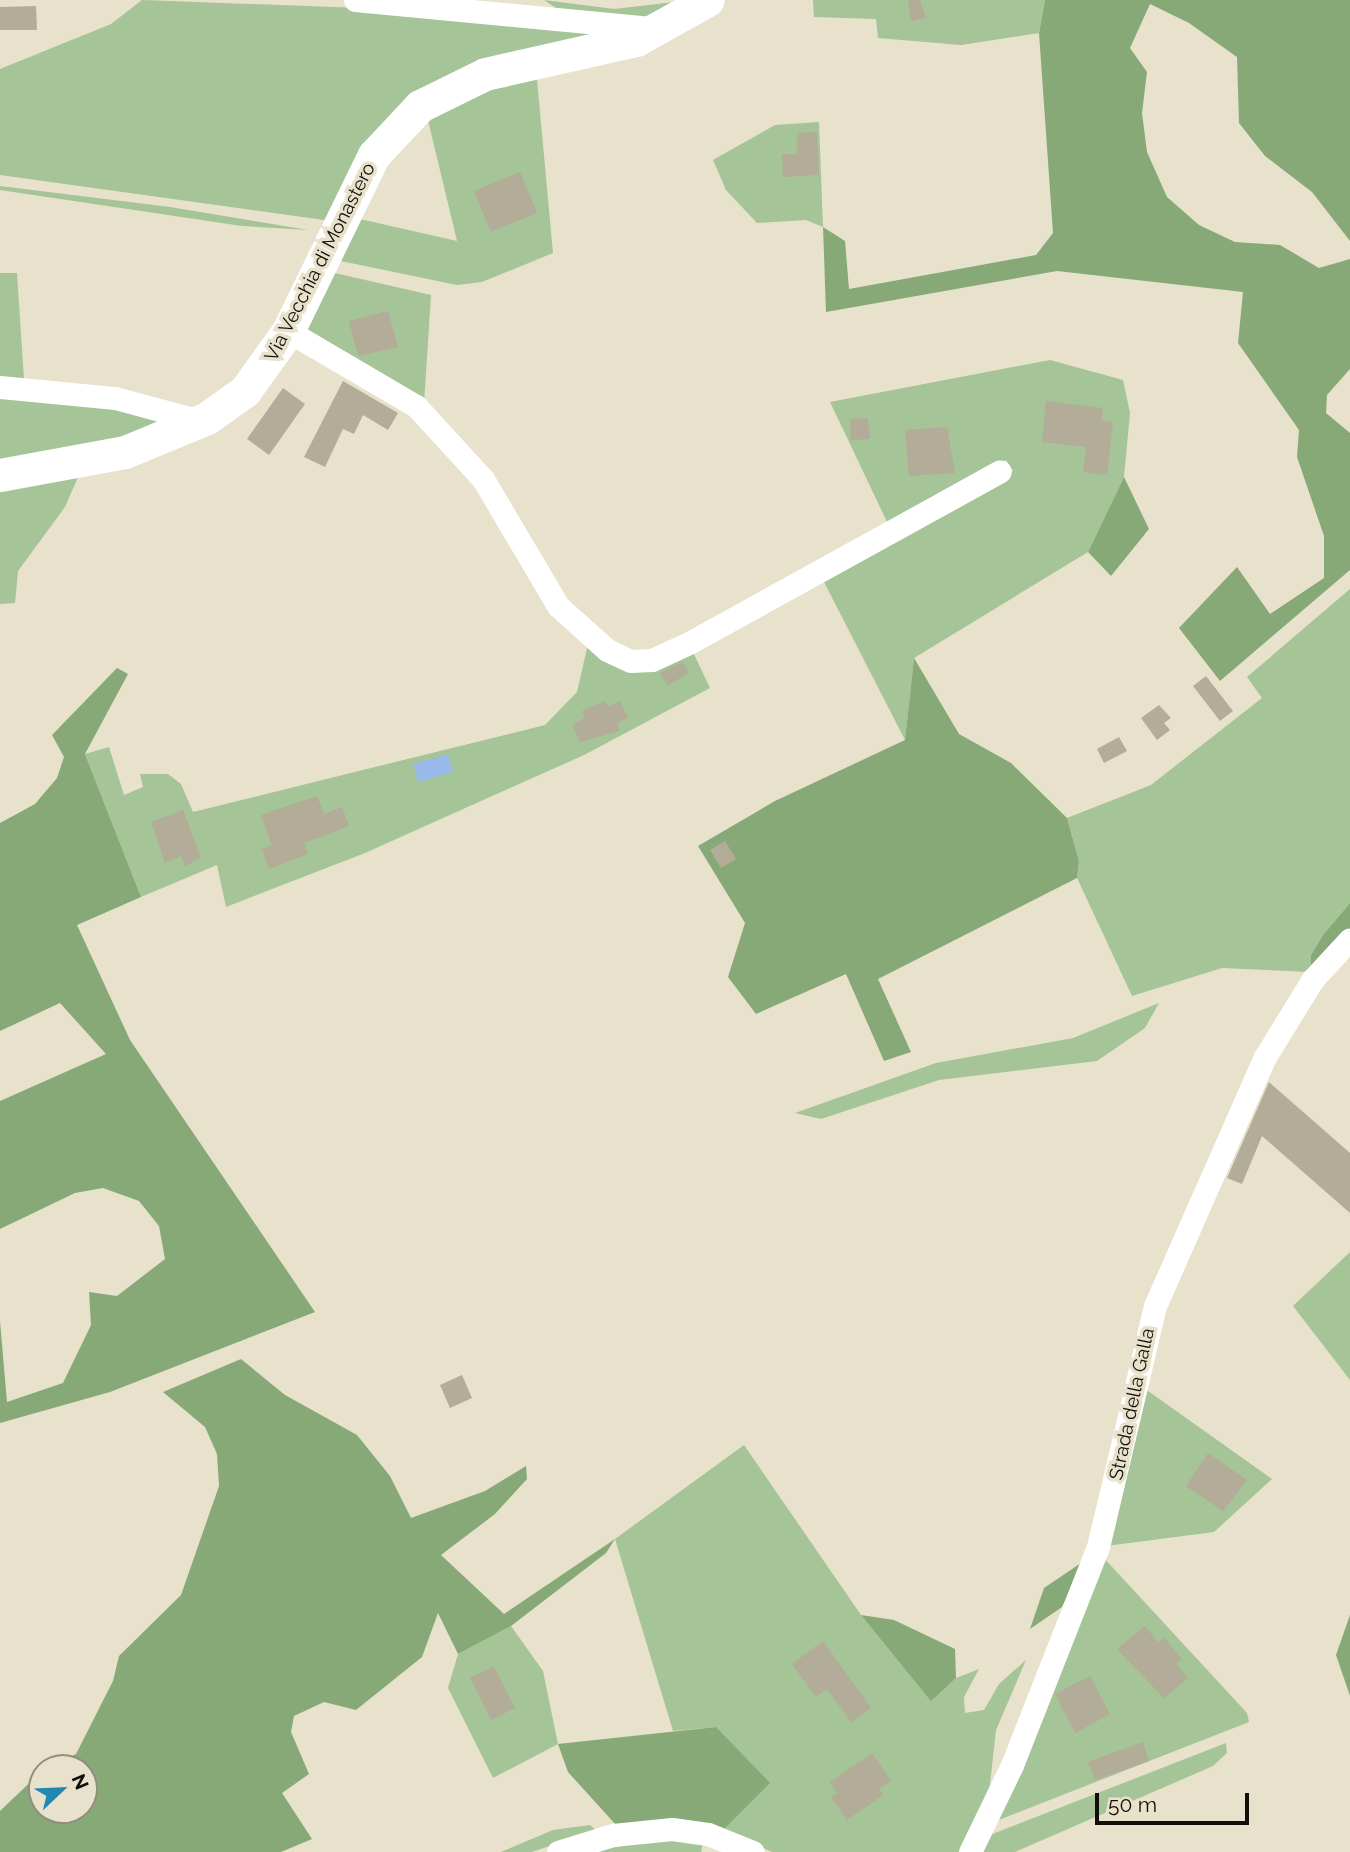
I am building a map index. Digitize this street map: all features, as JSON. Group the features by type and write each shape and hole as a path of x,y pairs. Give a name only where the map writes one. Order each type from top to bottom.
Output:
{"street":[{"path":"355,0 542,22 663,28"},
{"name":"Via Vecchia di Monastero","path":"0,475 103,459 200,421 257,380 288,331 365,169 414,110 485,74 623,44 663,28 708,0"},
{"path":"288,331 416,406 483,479 558,606 607,650 631,661 652,660 689,643 1000,471"},
{"path":"0,387 115,398 200,421"},
{"name":"Strada della Galla","path":"971,1852 1012,1765 1098,1547 1155,1306 1265,1057 1313,979 1350,939"},
{"path":"558,1852 613,1835 672,1829 708,1834 753,1852"}],"green space":[{"path":"142,0 361,8 525,28 625,34 478,68 324,220 0,175 0,69 111,24"},
{"path":"544,0 614,9 692,0 655,18 556,8"},
{"path":"813,0 1045,0 1039,33 961,45 878,38 876,19 814,17"},
{"path":"1045,0 1350,0 1350,241 1312,192 1265,156 1239,123 1237,57 1189,23 1150,4 1130,48 1147,72 1142,113 1147,152 1167,197 1199,225 1235,242 1280,245 1319,268 1350,259 1350,369 1327,395 1326,413 1350,433 1350,570 1220,681 1179,628 1237,567 1270,614 1324,578 1324,536 1297,457 1299,430 1238,343 1243,292 1057,271 826,312 823,227 845,241 849,289 1036,255 1053,233 1039,33"},
{"path":"536,69 553,253 482,282 457,285 331,259 351,217 457,241 426,112"},
{"path":"819,122 823,227 806,220 757,223 726,190 713,160 775,125"},
{"path":"0,186 170,207 308,230 242,226 0,190"},
{"path":"326,271 431,295 424,404 299,328"},
{"path":"0,273 17,273 24,380 0,380"},
{"path":"1050,360 1123,380 1130,413 1124,477 1088,552 914,658 905,740 824,582 1013,471 1006,460 889,526 830,402"},
{"path":"0,395 72,399 180,424 0,468"},
{"path":"81,470 65,507 18,571 15,603 0,604 0,482"},
{"path":"1124,477 1149,529 1111,576 1088,552"},
{"path":"1350,589 1350,903 1323,935 1311,955 1311,972 1222,968 1132,996 1077,878 1079,861 1067,818 1151,785 1262,698 1247,677"},
{"path":"588,644 605,657 693,652 710,688 584,755 365,853 226,907 217,865 141,897 85,754 109,747 124,795 143,787 140,774 168,774 181,784 193,812 545,725 577,692"},
{"path":"914,658 959,734 1011,763 1067,818 1079,861 1077,878 878,979 911,1052 884,1061 846,974 756,1014 728,977 745,923 698,846 775,801 905,740"},
{"path":"117,668 128,674 85,754 141,897 77,925 130,1040 315,1312 110,1392 0,1423 0,1321 7,1402 63,1383 91,1325 89,1292 117,1296 165,1259 159,1226 139,1201 103,1188 75,1193 0,1229 0,1101 106,1054 60,1003 0,1031 0,823 35,804 57,778 64,757 52,735"},
{"path":"1350,903 1350,930 1311,972 1311,955 1323,935"},
{"path":"1159,1003 1145,1028 1097,1061 939,1080 821,1119 795,1113 936,1063 1073,1038"},
{"path":"1350,1252 1350,1380 1293,1306"},
{"path":"241,1359 285,1395 357,1435 390,1476 411,1518 485,1491 526,1466 527,1479 495,1514 441,1555 504,1614 615,1539 606,1553 511,1626 458,1654 438,1613 422,1657 356,1710 324,1702 294,1716 291,1732 309,1774 282,1793 312,1839 281,1852 0,1852 0,1811 28,1784 28,1824 98,1824 98,1754 76,1754 113,1681 119,1656 181,1595 219,1486 217,1454 205,1427 163,1392"},
{"path":"1141,1386 1272,1479 1214,1532 1106,1546"},
{"path":"744,1445 861,1615 931,1700 956,1678 979,1669 964,1697 965,1713 984,1710 999,1684 1026,1660 996,1730 989,1793 960,1852 772,1852 723,1830 716,1727 673,1731 615,1539"},
{"path":"1102,1556 1247,1713 1249,1722 996,1821"},
{"path":"1084,1561 1062,1607 1030,1629 1044,1588"},
{"path":"861,1615 894,1620 955,1649 956,1678 931,1701"},
{"path":"1350,1615 1350,1696 1336,1655"},
{"path":"511,1626 543,1671 558,1744 493,1778 448,1688 458,1654"},
{"path":"716,1727 770,1783 723,1830 616,1825 568,1772 558,1744"},
{"path":"1226,1743 1227,1753 1213,1766 1015,1852 981,1852 990,1835"},
{"path":"590,1825 596,1830 532,1852 501,1852 553,1830"},
{"path":"666,1838 703,1843 701,1852 588,1852"}],"water":[{"path":"448,754 453,772 418,782 413,764"}],"building":[{"path":"908,0 920,0 926,18 911,21"},
{"path":"36,6 37,30 0,30 0,7"},
{"path":"817,132 819,175 783,177 782,154 797,154 797,133"},
{"path":"520,172 537,213 491,232 474,191"},
{"path":"388,311 398,347 358,356 349,321"},
{"path":"343,381 398,413 388,430 363,415 354,434 343,429 325,467 304,457"},
{"path":"283,388 305,404 269,455 247,439"},
{"path":"1046,401 1103,408 1101,420 1113,422 1107,475 1083,472 1086,447 1042,442"},
{"path":"868,418 870,439 851,440 850,419"},
{"path":"947,427 955,473 909,476 905,430"},
{"path":"682,662 689,672 668,686 660,673"},
{"path":"1206,676 1233,711 1220,721 1193,686"},
{"path":"605,701 608,707 620,701 628,718 617,723 620,731 580,742 572,725 585,718 582,711"},
{"path":"1159,705 1171,718 1164,723 1170,730 1157,740 1141,718"},
{"path":"1119,737 1127,751 1104,763 1097,749"},
{"path":"317,796 324,814 342,807 349,826 304,843 308,854 269,869 262,849 272,845 261,815"},
{"path":"183,810 201,858 185,866 181,856 165,863 151,822"},
{"path":"725,841 736,859 721,868 710,850"},
{"path":"1269,1082 1350,1153 1350,1213 1262,1136 1242,1184 1227,1178"},
{"path":"462,1375 472,1398 450,1408 440,1385"},
{"path":"1208,1453 1247,1480 1223,1511 1186,1486"},
{"path":"1145,1626 1158,1642 1164,1638 1182,1659 1176,1664 1188,1678 1164,1698 1117,1649"},
{"path":"823,1641 871,1708 851,1722 827,1689 816,1697 792,1664"},
{"path":"494,1666 515,1708 491,1720 470,1678"},
{"path":"1090,1676 1110,1714 1075,1733 1055,1694"},
{"path":"1143,1742 1149,1761 1095,1780 1088,1762"},
{"path":"872,1753 891,1781 879,1789 883,1795 847,1820 831,1797 837,1793 830,1782"}]}
